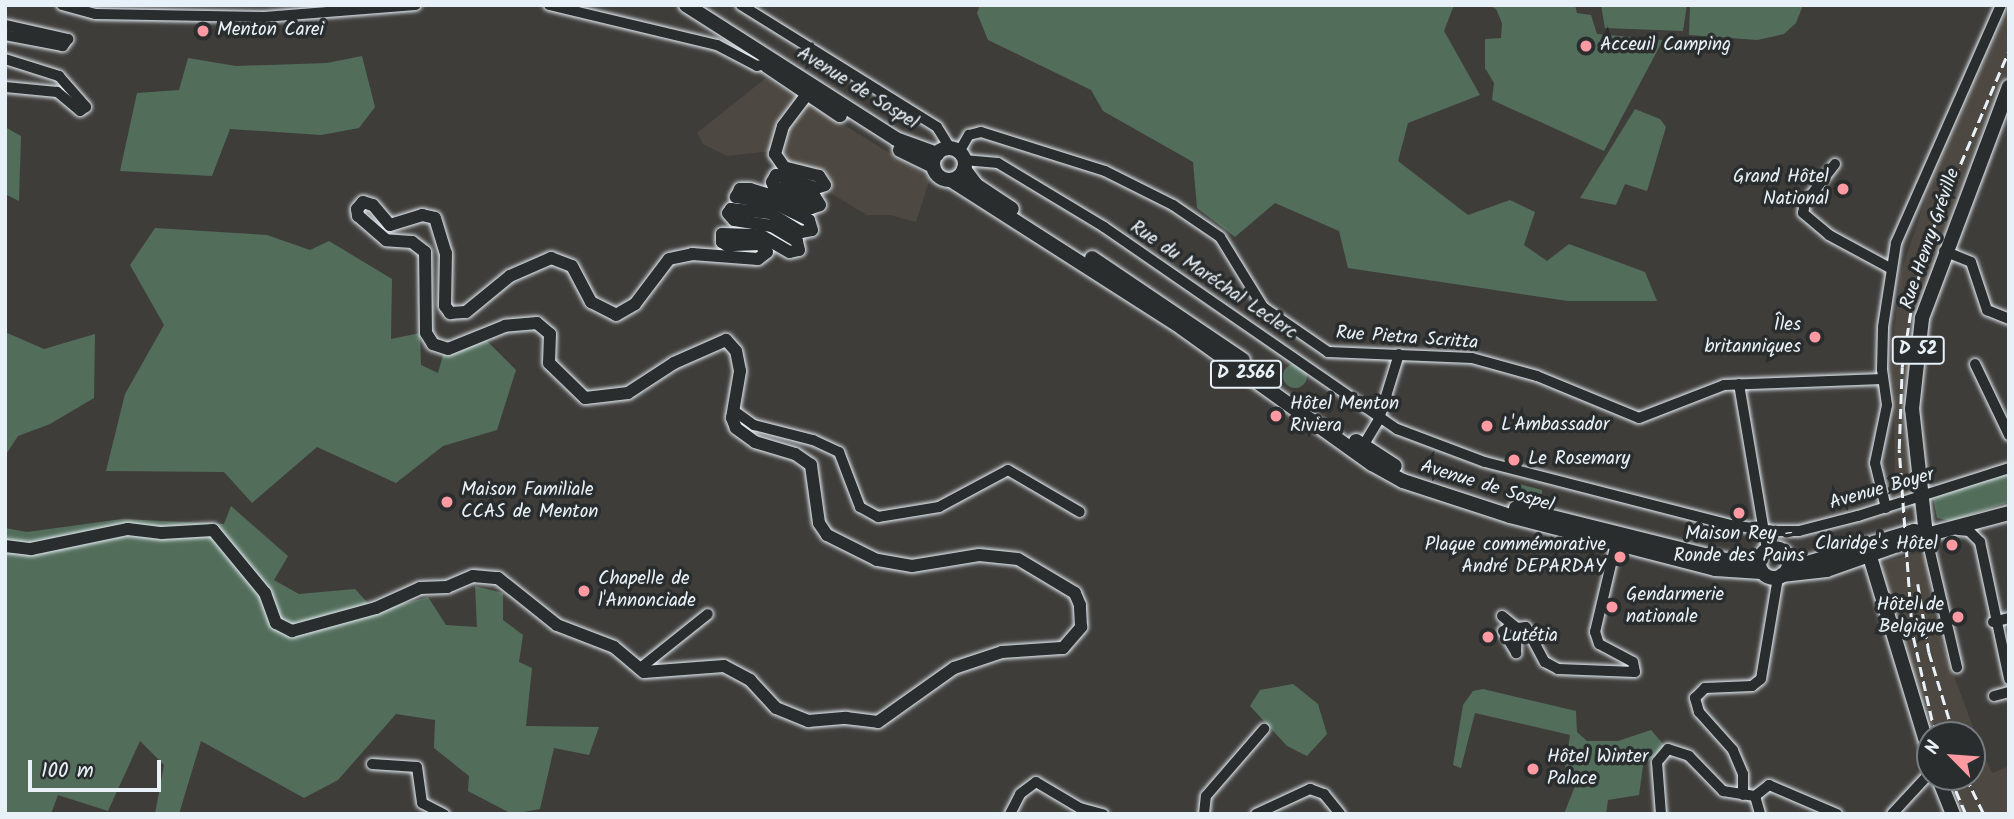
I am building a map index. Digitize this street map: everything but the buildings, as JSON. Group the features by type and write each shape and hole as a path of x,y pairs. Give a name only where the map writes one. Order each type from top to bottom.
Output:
{"main road":[{"name":"Avenue de Sospel","path":"686,5 807,94 951,158 976,185 1200,328 1403,481 1439,495 1617,538 1728,572 1763,560"},
{"name":"Avenue de Sospel","path":"761,59 896,139 951,158"},
{"name":"Rue Henry Gréville","path":"1926,534 1920,499 1912,392 1922,318 1944,251 2006,103 2009,87"},
{"name":"Avenue de Sospel","path":"951,158 937,175 951,180 1182,327 1360,449"},
{"path":"951,158 951,180"},
{"path":"1780,576 1827,570 1914,531 1926,534 2009,513"},
{"path":"1780,576 1763,560 1781,551 1787,558 1804,564 1869,552"},
{"path":"1869,552 1920,721"},
{"path":"1780,576 1787,558"},
{"path":"1944,791 1953,814"}],"street":[{"path":"62,5 264,17 416,5"},
{"name":"Avenue de Sospel","path":"549,5 567,7 717,45 757,66 761,59"},
{"path":"741,5 937,127 951,158"},
{"path":"1886,508 1875,463 1887,405 1883,379 1883,327 1890,268 1909,204 1921,190 2001,5"},
{"path":"5,25 68,39 63,46 5,35"},
{"path":"5,59 60,76 86,107 80,111 57,92 5,87"},
{"path":"5,546 31,549 128,529 162,533 213,530 265,593 276,623 292,631 376,608 420,588 447,587 486,576 507,583 568,631 614,647 650,674 724,667 750,680 789,716 808,721 846,718 868,723 887,719 964,664 1002,652 1063,648 1077,635 1082,617 1069,588 1018,559 979,555 912,566 877,560 843,545 819,523 811,465 796,454 744,436 736,428 733,410 740,371 736,351 726,340 674,363 628,393 596,399 576,393 553,369 549,363 550,334 537,323 505,326 448,349 433,344 426,333 425,252 412,242 377,235 357,209 363,202 370,203 390,225 422,215 435,218 446,253 446,306 450,313 466,312 510,275 551,258 572,266 592,302 616,315 635,304 669,259 692,254 758,259 767,251 760,244 727,244 722,242 722,234 760,235 790,252 799,250 797,241 772,226 734,220 728,213 731,209 770,213 801,232 812,230 808,220 784,208 736,197 740,189 750,189 811,208 820,205 816,197 774,187 772,182 776,175 816,188 825,185 819,176 784,167 775,154 783,127 807,94"},
{"name":"Rue Pietra Scritta","path":"951,158 970,135 981,132 1105,171 1173,205 1220,237 1263,307 1318,349 1472,358 1537,376 1639,418 1707,389 1739,384 1883,379"},
{"name":"Rue du Maréchal Leclerc","path":"951,158 998,163 1104,227 1210,296 1379,419 1435,446 1503,467 1761,531"},
{"path":"1835,164 1805,202 1803,213 1829,235 1890,268"},
{"path":"1944,251 1971,262 1987,310 2009,319"},
{"path":"1360,449 1379,419 1399,354"},
{"path":"1975,364 2009,435"},
{"path":"1739,384 1763,560"},
{"path":"733,410 754,425 814,440 839,452 860,507 878,517 939,507 1008,470 1080,512"},
{"name":"Avenue Boyer","path":"1761,531 1811,528 1920,499 2009,468"},
{"path":"1943,530 1969,531 1980,542 1993,622 2009,679"},
{"path":"1926,534 1957,667"},
{"path":"1502,616 1517,628 1526,627 1545,662 1558,670 1635,672 1633,662 1600,644 1594,632 1617,538"},
{"path":"1743,795 1743,774 1733,750 1699,712 1695,698 1705,688 1752,686 1761,679 1780,576"},
{"path":"639,668 708,614"},
{"path":"1993,622 2009,618"},
{"path":"1503,631 1516,653 1517,628"},
{"path":"1994,696 2007,692"},
{"path":"1204,814 1206,796 1264,729"},
{"path":"1661,814 1657,762 1668,749 1689,756 1718,788 1755,796 1769,785 1836,814"},
{"path":"372,765 416,767 422,803 443,814"},
{"path":"1010,814 1020,794 1036,782 1080,808 1103,814"},
{"path":"1256,814 1310,789 1324,794 1340,814"},
{"path":"1892,814 1916,789"},
{"path":"1755,796 1760,814"}],"shaded area":[{"path":"2009,5 2009,69 1968,164 1918,313 1907,400 1913,494 1895,498 1894,386 1890,375 1900,275 1934,175"},
{"path":"766,78 796,97 775,129 770,151 727,156 703,144 697,133"},
{"path":"807,102 930,178 916,222 890,215 867,215 832,194 831,179 825,172 789,162 782,146 785,134"},
{"path":"1917,553 1925,558 1936,627 1971,721 1926,721 1879,570 1885,562"},
{"path":"1986,760 1992,773 2009,766 2009,814 1957,814 1948,791 1986,791"}],"green space":[{"path":"980,5 1454,5 1444,31 1480,95 1408,123 1398,161 1468,215 1510,200 1535,212 1524,245 1547,261 1569,244 1645,272 1657,301 1568,301 1348,268 1339,231 1275,203 1235,237 1197,208 1193,162 1103,111 1091,90 988,40 977,13"},
{"path":"1488,5 1575,5 1577,13 1591,15 1597,34 1663,40 1604,151 1492,100 1494,83 1485,68 1485,39 1501,38 1502,23 1496,9"},
{"path":"1601,5 1687,5 1683,31 1605,28"},
{"path":"1690,5 1803,5 1796,23 1784,34 1757,40 1689,35"},
{"path":"362,56 375,107 359,128 321,135 230,129 212,176 120,171 137,93 179,90 188,58 236,66 327,63"},
{"path":"1635,109 1660,119 1666,127 1647,191 1625,184 1616,205 1580,198"},
{"path":"5,127 21,136 19,201 5,194"},
{"path":"155,228 267,235 310,250 329,241 392,279 391,339 420,333 421,365 438,373 443,355 484,338 516,370 497,430 443,446 396,483 317,447 252,503 224,472 106,471 125,394 164,325 130,265"},
{"path":"5,332 44,349 95,334 94,398 50,424 18,436 5,456"},
{"path":"1295,364 1303,368 1307,376 1303,384 1295,388 1287,384 1283,376 1287,368"},
{"path":"2009,473 2009,502 1951,521 1937,518 1933,498"},
{"path":"1519,484 1542,490 1542,500 1516,495"},
{"path":"231,506 288,556 274,580 299,594 355,589 375,611 428,597 446,625 477,627 475,586 503,593 503,620 523,635 519,662 532,668 526,726 599,727 589,755 554,748 540,809 512,814 468,791 469,776 434,748 435,720 396,714 338,780 304,798 201,741 179,814 155,814 164,765 140,741 108,811 58,795 51,814 5,814 5,528 27,532 122,519 224,524"},
{"path":"1293,684 1318,704 1327,734 1307,756 1287,746 1250,706 1260,690"},
{"path":"1483,689 1576,711 1577,732 1587,741 1618,741 1651,730 1665,746 1643,766 1639,795 1608,800 1606,814 1564,814 1579,776 1565,767 1570,735 1475,713 1461,768 1453,765 1463,705 1473,691"}],"railway":[{"path":"1932,721 1912,632 1899,449 1902,367 1913,297 1931,233 2009,50"},
{"path":"1918,584 1929,652 1950,721"},
{"path":"1956,791 1966,814"},
{"path":"1973,791 1984,814"}],"place":[{"name":"Menton Carei","path":"203,31"},
{"name":"Acceuil Camping","path":"1586,46"},
{"name":"Grand Hôtel National","path":"1843,189"},
{"name":"Îles britanniques","path":"1815,337"},
{"name":"Hôtel Menton Riviera","path":"1276,416"},
{"name":"L'Ambassador","path":"1487,426"},
{"name":"Le Rosemary","path":"1514,460"},
{"name":"Maison Familiale CCAS de Menton","path":"447,502"},
{"name":"Maison Rey - Ronde des Pains","path":"1739,513"},
{"name":"Claridge's Hôtel","path":"1952,545"},
{"name":"Plaque commémorative André DEPARDAY","path":"1620,557"},
{"name":"Chapelle de l'Annonciade","path":"584,591"},
{"name":"Gendarmerie nationale","path":"1612,607"},
{"name":"Hôtel de Belgique","path":"1958,617"},
{"name":"Lutétia","path":"1488,637"},
{"name":"Hôtel Winter Palace","path":"1533,769"}]}
